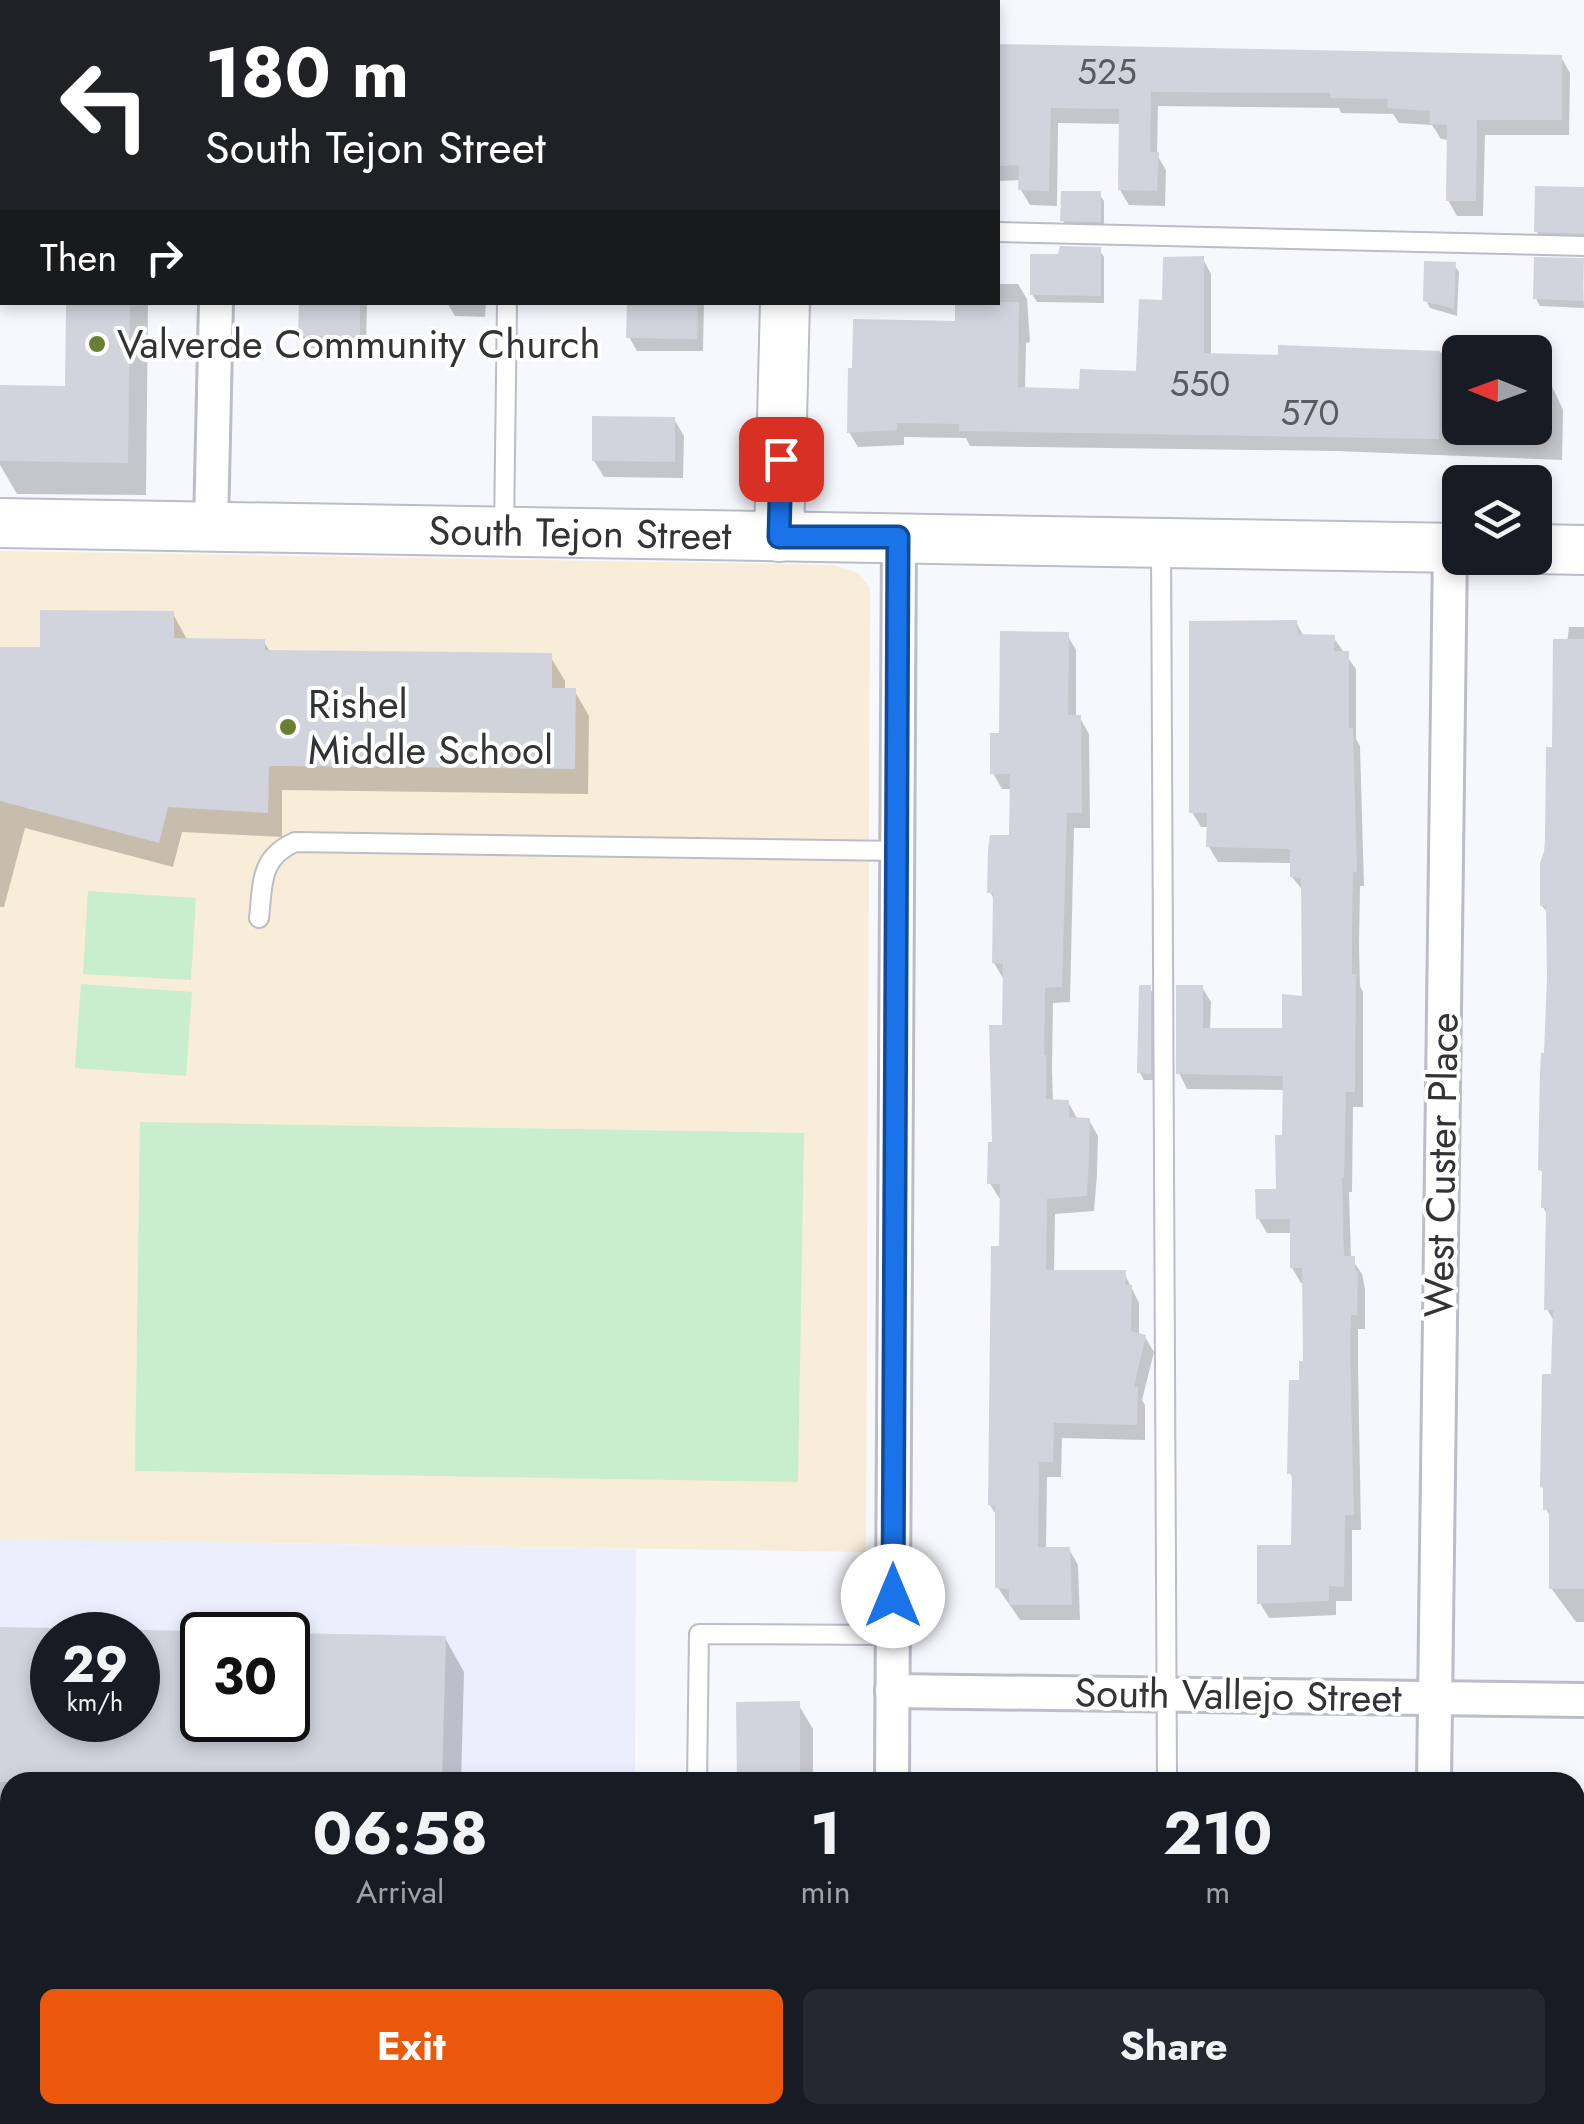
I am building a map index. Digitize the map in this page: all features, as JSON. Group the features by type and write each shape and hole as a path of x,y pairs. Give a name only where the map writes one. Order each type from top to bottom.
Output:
{"street":[{"path":"212,526 216,305"},
{"path":"779,537 785,305"},
{"name":"South Tejon Street","path":"0,522 1442,548"},
{"path":"892,1772 898,537"},
{"path":"1552,549 1584,550"},
{"name":"West Custer Place","path":"1434,1772 1455,575"},
{"name":"South Vallejo Street","path":"892,1690 1584,1700"}],"lane":[{"path":"1000,232 1584,246"},
{"path":"504,532 507,305"},
{"path":"1161,542 1167,1772"},
{"path":"259,918 270,859 280,848 295,842 898,851"},
{"path":"698,1772 700,1634 893,1636"}],"shaded area":[{"path":"0,551 834,565 858,573 870,587 866,1552 0,1539"},
{"path":"0,1539 636,1549 635,1772 0,1772"}],"green space":[{"path":"88,891 196,898 191,980 83,974"},
{"path":"81,984 192,992 186,1076 75,1068"},
{"path":"140,1122 804,1133 798,1482 135,1471"}],"building":[{"path":"1000,44 1562,55 1562,120 1477,120 1476,201 1446,201 1447,125 1429,124 1430,111 1387,108 1388,99 1330,98 1330,93 1151,92 1150,152 1159,152 1157,191 1118,190 1119,109 1051,108 1049,191 1018,190 1019,165 1000,166"},
{"path":"1535,186 1584,187 1584,234 1534,232"},
{"path":"1061,191 1101,191 1101,222 1060,221"},
{"path":"1060,246 1101,247 1101,296 1030,295 1030,254 1058,254"},
{"path":"1204,256 1204,353 1278,355 1278,345 1440,351 1439,439 959,431 959,424 897,423 897,430 847,433 853,319 955,321 955,305 1019,302 1018,387 1079,389 1080,369 1136,371 1139,299 1162,300 1163,257"},
{"path":"1534,257 1584,258 1583,301 1533,299"},
{"path":"1424,261 1456,262 1454,309 1423,301"},
{"name":"Valverde Community Church","path":"66,305 130,305 128,463 0,461 0,385 65,386"},
{"path":"299,305 360,305 360,336 298,336"},
{"path":"627,305 698,305 697,339 626,338"},
{"path":"592,416 675,417 675,462 592,461"},
{"name":"Rishel Middle School","path":"40,610 174,611 174,638 265,639 265,650 552,653 552,688 576,688 575,769 269,766 268,813 168,807 159,843 0,801 0,647 40,647"},
{"path":"1297,620 1298,634 1335,635 1334,651 1349,651 1357,872 1353,872 1352,929 1352,974 1356,974 1355,1092 1346,1092 1342,1177 1344,1256 1355,1256 1358,1271 1357,1315 1351,1315 1350,1347 1354,1515 1345,1515 1344,1587 1329,1586 1329,1601 1257,1604 1257,1545 1291,1545 1292,1474 1287,1474 1289,1380 1299,1380 1299,1361 1303,1361 1302,1268 1290,1268 1290,1219 1256,1219 1255,1189 1276,1189 1275,1135 1282,1135 1283,1076 1176,1074 1176,985 1203,985 1203,1028 1282,1028 1282,994 1302,996 1301,878 1290,877 1290,849 1206,847 1207,813 1189,813 1189,621"},
{"path":"1000,631 1069,632 1068,715 1081,715 1082,813 1067,813 1062,987 1045,988 1044,1055 1046,1099 1069,1100 1069,1117 1090,1118 1087,1196 1047,1199 1046,1270 1126,1270 1125,1285 1132,1285 1131,1331 1146,1335 1134,1387 1138,1387 1137,1425 1054,1423 1053,1462 1039,1462 1038,1547 1070,1547 1072,1605 1009,1605 1009,1589 995,1588 995,1506 988,1505 991,1246 999,1246 1000,1184 987,1184 988,1142 992,1142 989,1025 1002,1025 1003,964 992,963 993,893 987,893 988,850 990,835 1009,835 1010,774 990,774 990,733 999,733"},
{"path":"1553,639 1584,639 1584,1589 1549,1589 1549,1510 1543,1510 1540,1487 1542,1374 1551,1374 1553,1310 1544,1310 1546,1208 1541,1208 1542,1171 1538,1170 1547,977 1546,906 1540,906 1540,863 1545,848 1546,747 1552,747"},
{"path":"1139,985 1151,985 1151,1074 1137,1073"},
{"path":"0,1627 30,1628 30,1742 160,1742 160,1630 180,1631 180,1742 310,1742 310,1633 446,1636 442,1772 0,1772"},
{"path":"800,1701 800,1772 737,1772 736,1702"}],"place":[{"name":"Valverde Community Church","path":"97,344"},
{"name":"Rishel Middle School","path":"288,727"}],"route":[{"path":"781,459 779,537 898,537 893,1596"}]}
